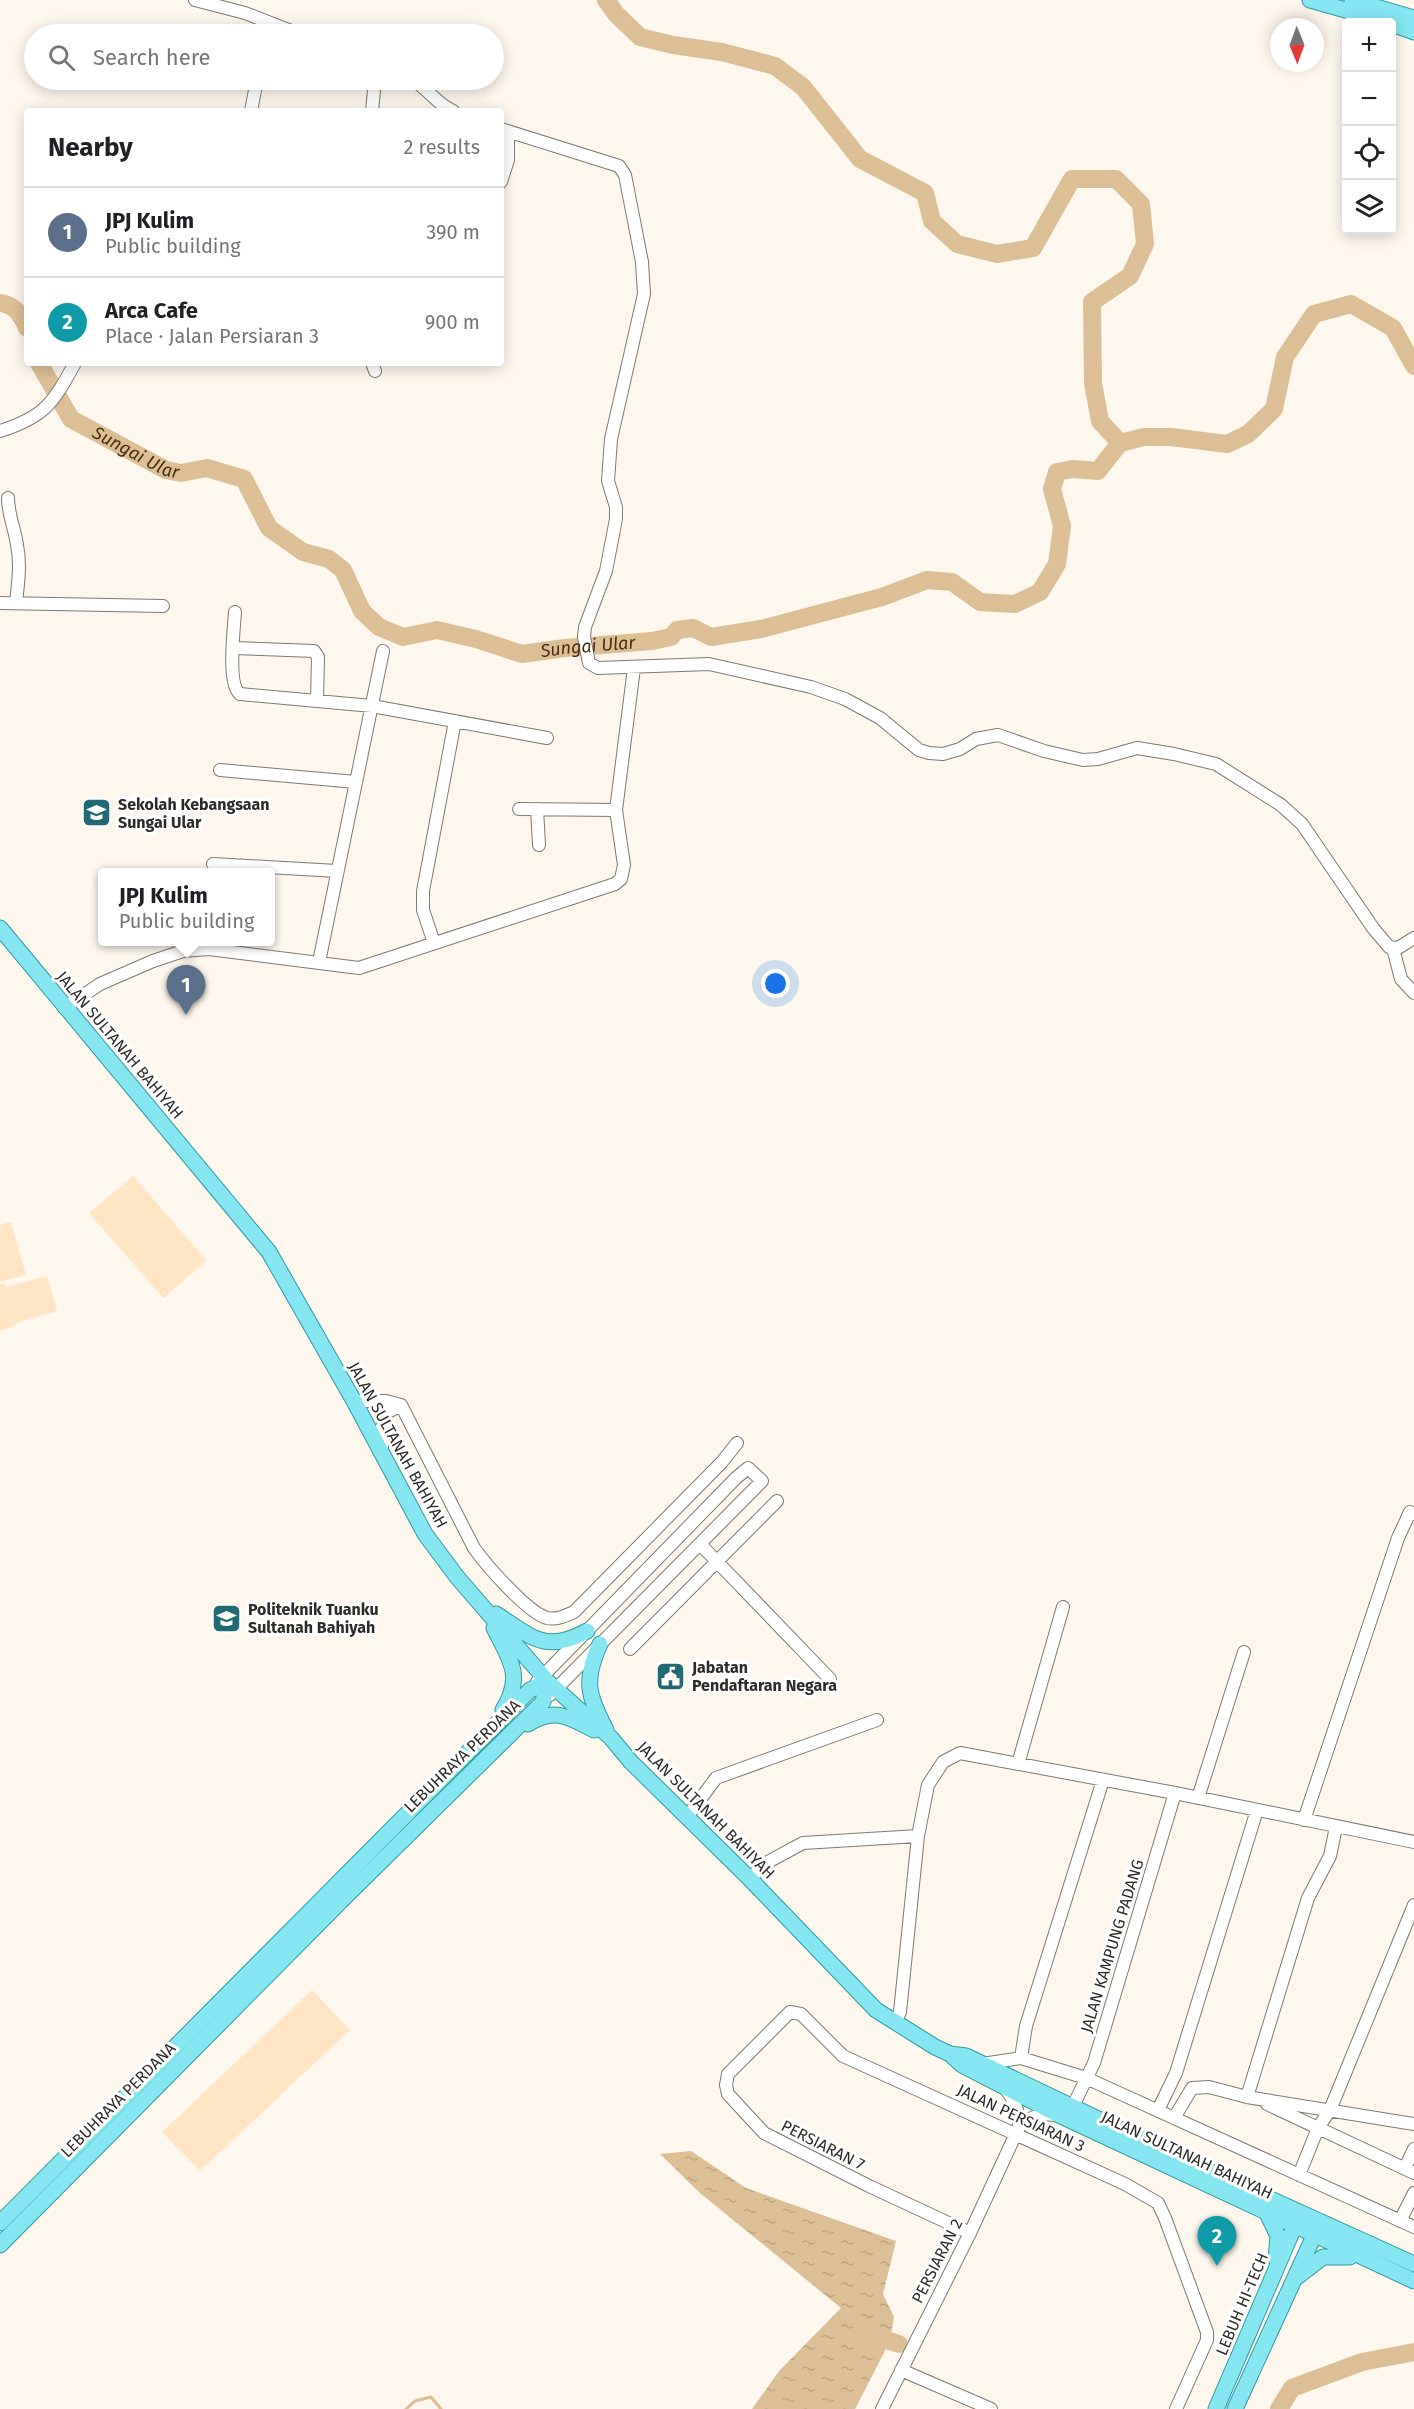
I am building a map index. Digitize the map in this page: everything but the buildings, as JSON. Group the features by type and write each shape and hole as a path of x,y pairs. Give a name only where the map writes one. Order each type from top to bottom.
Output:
{"main road":[{"path":"1310,0 1373,18"},
{"path":"1352,0 1414,18"},
{"path":"1396,25 1414,32"},
{"name":"JALAN SULTANAH BAHIYAH","path":"0,928 64,1008 269,1252 354,1401 424,1534 457,1577 549,1682 611,1738 631,1762 750,1879 876,2010 950,2054 962,2065 1059,2115 1267,2213 1298,2219"},
{"path":"483,1606 538,1640 549,1643 569,1641 587,1631"},
{"path":"483,1606 514,1667 515,1676 509,1700 489,1743"},
{"path":"600,1644 591,1664 590,1691 611,1738"},
{"name":"LEBUHRAYA PERDANA","path":"0,2244 477,1766 489,1743 530,1690 549,1682"},
{"name":"LEBUHRAYA PERDANA","path":"0,2223 374,1845 489,1743 543,1702 549,1682"},
{"path":"489,1743 551,1713 570,1718 611,1738"},
{"path":"346,1896 374,1845 400,1829 446,1785 477,1766"},
{"name":"JALAN SULTANAH BAHIYAH","path":"950,2054 966,2056 1180,2158 1317,2229 1359,2257 1414,2281"},
{"path":"1267,2213 1278,2239 1273,2276"},
{"name":"LEBUH HI-TECH","path":"1216,2409 1298,2219"},
{"path":"1235,2409 1317,2229"},
{"name":"JALAN SULTANAH BAHIYAH","path":"1317,2229 1414,2264"},
{"path":"1290,2284 1299,2274 1323,2257 1359,2257"}],"street":[{"path":"195,0 245,13 266,24"},
{"path":"251,108 255,90"},
{"path":"372,108 374,90"},
{"path":"427,90 438,102 448,108"},
{"path":"504,173 508,160 505,130 619,166 625,175 642,262 644,294 611,440 608,481 616,507 614,537 606,572 588,618 584,637 586,657 589,663 598,668 634,668 686,663 709,664 811,687 845,699 880,718 919,750 929,753 943,754 976,739 998,735 1044,751 1083,760 1098,759 1137,748 1216,764 1281,805 1302,824 1373,928 1393,948 1401,979 1414,993"},
{"path":"0,431 33,419 45,410 60,391 73,366"},
{"path":"8,498 8,513 17,544 19,571 16,603"},
{"path":"0,603 164,606"},
{"path":"235,612 233,677 235,689 240,694 372,706 548,738"},
{"path":"233,648 314,651 318,657 317,701"},
{"path":"319,962 382,651"},
{"path":"64,1008 100,984 183,951 209,949 359,968 615,884 621,879 624,865 616,810 634,668"},
{"path":"434,944 423,910 423,891 455,721"},
{"path":"220,770 356,782"},
{"path":"519,809 616,810"},
{"path":"537,809 539,845"},
{"path":"213,864 337,871"},
{"path":"1393,948 1398,948 1414,938"},
{"path":"354,1401 386,1401 401,1405 486,1566 535,1612 546,1618 559,1618 574,1612 722,1462 737,1443"},
{"path":"382,1453 382,1427 386,1413 401,1405"},
{"path":"722,1462 736,1478"},
{"path":"748,1468 762,1482 600,1644 549,1682 587,1631 748,1468"},
{"path":"630,1649 777,1501"},
{"path":"1304,1820 1398,1538 1410,1512 1414,1514"},
{"path":"700,1544 830,1679"},
{"path":"1018,1764 1063,1607"},
{"path":"1198,1798 1244,1652"},
{"path":"687,1817 716,1778 877,1720"},
{"path":"895,2023 900,2012 918,1836 928,1785 942,1762 960,1753 1175,1793 1414,1842"},
{"path":"1021,2058 1026,2026 1103,1780"},
{"name":"JALAN KAMPUNG PADANG","path":"1073,2106 1094,2062 1175,1793"},
{"path":"1158,2110 1176,2073 1257,1810"},
{"path":"1251,2098 1308,1898 1330,1856 1336,1827"},
{"path":"750,1879 764,1864 803,1843 918,1836"},
{"path":"1299,2175 1318,2128 1330,2110 1414,1905"},
{"name":"JALAN PERSIARAN 3","path":"756,2045 790,2012 801,2014 843,2056 1017,2130 1158,2203 1207,2332 1207,2340 1176,2409"},
{"name":"PERSIARAN 7","path":"756,2045 728,2074 726,2085 728,2094 764,2133 868,2186 970,2233"},
{"path":"982,2064 1021,2058 1086,2078 1414,2227"},
{"path":"1005,2087 1015,2101 1019,2116 1017,2130"},
{"path":"1174,2118 1192,2088 1209,2087 1251,2098 1414,2124"},
{"path":"1251,2098 1409,2170 1414,2149"},
{"path":"1017,2130 1026,2120 1039,2114 1059,2115"},
{"name":"PERSIARAN 2","path":"882,2409 970,2233 1017,2130"},
{"path":"1400,2221 1414,2193"},
{"path":"901,2370 991,2409"}],"shaded area":[{"path":"133,1176 207,1261 163,1298 89,1213"},
{"path":"11,1222 26,1275 0,1282 0,1225"},
{"path":"47,1276 57,1311 16,1323 16,1326 0,1331 0,1285 5,1284 6,1287"},
{"path":"312,1990 350,2030 200,2171 162,2132"}],"water":[{"path":"691,2151 746,2188 896,2241 883,2294 894,2317 890,2341 855,2409 752,2409 779,2371 841,2308 700,2193 660,2154"}],"waterway":[{"path":"606,0 616,14 640,37 673,45 722,52 775,66 803,87 860,159 925,193 932,221 957,244 997,254 1033,248 1072,179 1116,179 1141,204 1145,244 1130,276 1092,302 1093,383 1100,421 1120,443"},
{"name":"Sungai Ular","path":"0,303 17,311 24,321"},
{"path":"1120,443 1144,437 1171,437 1227,444 1248,434 1274,409 1285,357 1314,314 1351,304 1393,328 1414,366"},
{"name":"Sungai Ular","path":"41,366 71,419 166,470 181,473 207,468 244,479 269,528 303,552 329,559 343,570 362,611 379,627 403,637 437,630 476,639 522,654 652,641 671,637 677,630 693,628 711,637 761,629 882,597 927,580 952,582 980,602 1015,604 1040,592 1057,564 1062,526 1052,489 1057,472 1073,469 1098,471 1120,443"},
{"path":"867,2334 899,2344"},
{"path":"1279,2409 1292,2388 1362,2362 1414,2352"},
{"path":"406,2409 415,2401 431,2397 441,2409"}],"place":[{"name":"Sekolah Kebangsaan Sungai Ular","path":"97,813"},
{"name":"JPJ Kulim","path":"186,1015"},
{"name":"Politeknik Tuanku Sultanah Bahiyah","path":"227,1618"},
{"name":"Jabatan Pendaftaran Negara","path":"671,1676"},
{"name":"Arca Cafe","path":"1217,2266"}]}
